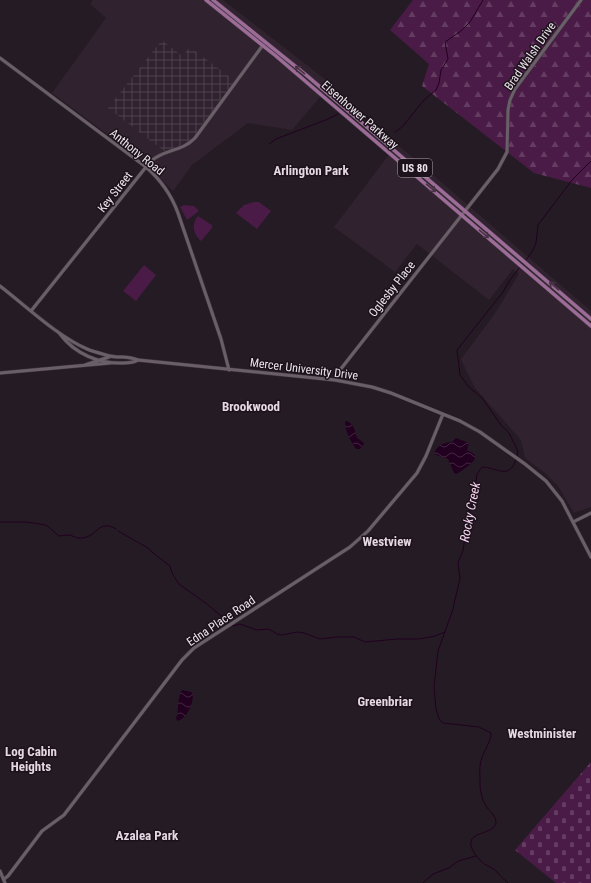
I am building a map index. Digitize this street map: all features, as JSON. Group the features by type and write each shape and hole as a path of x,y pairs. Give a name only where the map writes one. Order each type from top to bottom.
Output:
{"main road":[{"name":"Eisenhower Parkway","path":"206,0 338,101 591,319"},
{"name":"Eisenhower Parkway","path":"213,0 591,326"}],"street":[{"name":"Brad Walsh Drive","path":"465,210 498,169 507,152 508,110 515,89 581,0"},
{"name":"Key Street","path":"31,311 146,167 157,156 184,146 192,141 264,44"},
{"name":"Anthony Road","path":"0,58 146,167 163,184 174,201 221,339 229,370"},
{"name":"Oglesby Place","path":"335,380 342,368 465,210"},
{"name":"Mercer University Drive","path":"0,286 59,333 85,348 111,356 229,370 335,380 385,391 472,427 525,464 552,488 562,501 591,557"},
{"name":"Mercer University Drive","path":"59,333 82,353 97,360 110,363 134,362 138,360"},
{"path":"84,366 111,356"},
{"path":"0,373 110,363"},
{"name":"Edna Place Road","path":"5,881 42,831 64,814 182,660 194,648 350,547 368,532 417,473 426,456 443,414"},
{"path":"573,522 591,512"},
{"path":"0,871 5,881"}],"shaded area":[{"path":"93,0 223,0 331,84 292,130 248,123 192,165 173,191 142,160 52,93 106,18 90,4"},
{"path":"162,40 182,56 190,47 235,81 190,141 182,147 164,151 108,108"},
{"path":"397,144 591,311 591,507 574,513 558,486 545,473 525,458 521,440 475,388 461,359 494,315 519,274 513,269 489,300 417,244 395,272 334,227"}],"green space":[{"path":"413,0 591,0 591,188 534,173 422,86 429,64 390,30"},
{"path":"259,202 271,211 257,229 236,213 244,205"},
{"path":"184,205 194,206 199,211 187,220 180,207"},
{"path":"198,216 212,225 212,228 201,241 196,235 194,229 194,222"},
{"path":"144,265 156,275 136,301 123,291"},
{"path":"591,762 591,883 556,883 515,850"}],"water":[{"path":"347,421 353,426 357,438 364,444 360,449 356,449 352,443 345,425 345,422"},
{"path":"456,438 469,443 467,450 473,453 475,458 464,469 456,474 454,473 448,459 434,454 441,445 452,442"},
{"path":"182,690 191,692 193,694 193,698 187,713 178,721 176,719 179,697"}],"waterway":[{"path":"395,132 402,127 424,100 436,90 439,83 441,70 448,59 445,42 461,31 470,22 483,0"},
{"path":"360,111 384,131"},
{"path":"269,144 276,139 338,114"},
{"name":"Rocky Creek","path":"522,265 532,252 536,243 538,225 572,180 591,161"},
{"name":"Rocky Creek","path":"517,456 518,452 509,433 501,425 482,398 468,386 460,375 457,350 503,292 520,267"},
{"name":"Rocky Creek","path":"508,883 495,870 480,860 471,846 471,841 473,838 476,835 493,828 496,821 485,804 480,786 480,764 490,740 491,733 479,727 443,723 439,719 436,709 434,687 438,651 452,612 460,579 458,562 463,551 468,516 474,500 477,474 482,467 502,471 510,470 516,459"},
{"path":"0,522 26,522 46,525 59,536 70,535 79,538 91,535 101,527 105,526 110,526 116,529"},
{"path":"118,531 148,548 170,566 172,573 179,584 207,604 233,626 240,624 257,630 269,629 282,635 297,632 304,633 320,639 354,637 365,642 397,639 419,639 435,636 445,632"},
{"path":"423,883 433,874 449,868 458,861 476,856"}],"district":[{"name":"Arlington Park","path":"311,170"},
{"name":"Brookwood","path":"251,406"},
{"name":"Westview","path":"387,541"},
{"name":"Greenbriar","path":"385,701"},
{"name":"Westminister","path":"542,733"},
{"name":"Log Cabin Heights","path":"31,758"},
{"name":"Azalea Park","path":"147,835"}]}
